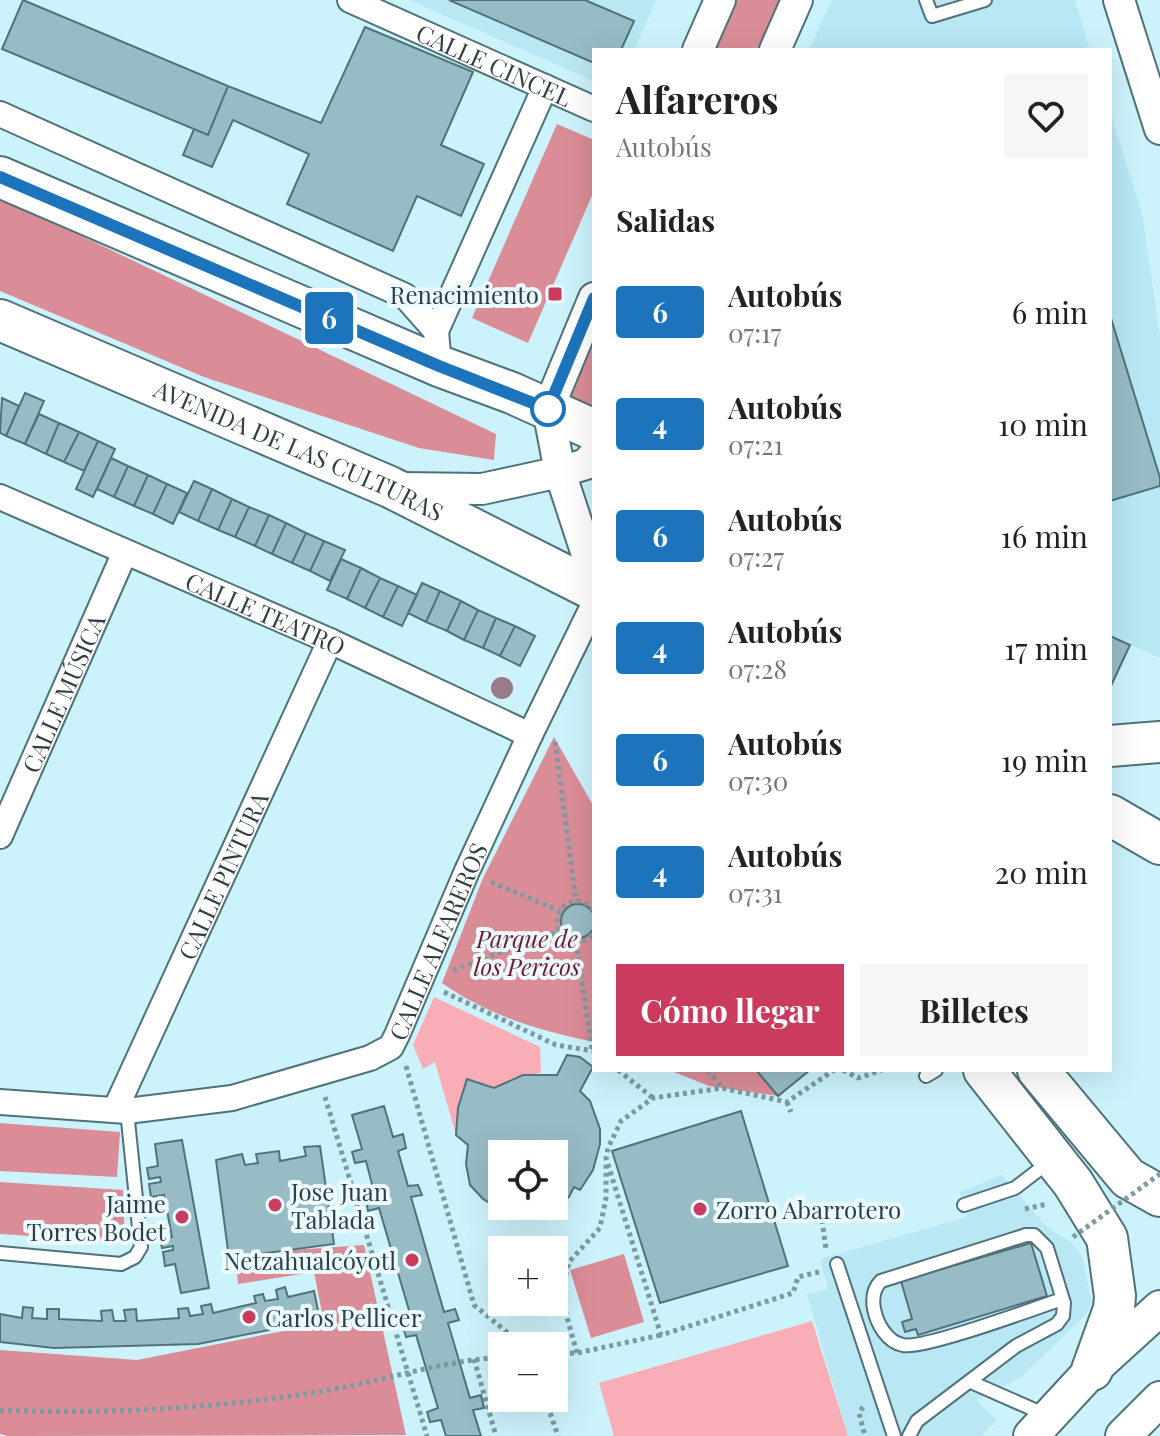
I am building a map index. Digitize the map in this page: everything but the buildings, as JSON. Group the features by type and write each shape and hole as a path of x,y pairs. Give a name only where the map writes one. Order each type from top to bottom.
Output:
{"main road":[{"path":"0,177 438,348 548,409 592,429"},
{"name":"AVENIDA DE LAS CULTURAS","path":"0,320 390,487 592,589"},
{"path":"1112,746 1160,742"},
{"path":"1112,816 1160,844"},
{"path":"986,1072 1055,1158 1107,1238 1112,1262 1114,1309 1092,1370"},
{"path":"1040,1072 1128,1178 1160,1196"},
{"path":"1040,1426 1092,1370 1160,1308"},
{"path":"1123,1436 1160,1399"}],"street":[{"name":"CALLE CINCEL","path":"350,0 592,108"},
{"path":"699,48 720,0"},
{"path":"776,48 797,0"},
{"path":"1119,0 1160,129"},
{"path":"438,348 545,87"},
{"path":"0,114 405,296 438,348"},
{"path":"592,303 548,409 560,472 592,570"},
{"path":"390,487 482,489 560,472 586,464 592,457"},
{"name":"CALLE TEATRO","path":"0,497 330,641 530,735"},
{"name":"CALLE MÚSICA","path":"0,836 125,552"},
{"name":"CALLE ALFAREROS","path":"0,1102 121,1110 232,1098 370,1058 391,1047 467,871 592,608"},
{"name":"CALLE PINTURA","path":"121,1110 330,641"}],"lane":[{"path":"926,0 932,16 985,0"},
{"path":"0,1253 121,1264 135,1257 141,1247 121,1110"},
{"path":"964,1205 1015,1188 1055,1158"},
{"path":"909,1436 917,1421 1016,1346 1057,1324 1063,1316 1062,1299 1047,1248 1034,1235 881,1281 873,1297 877,1321 886,1335 900,1345 912,1346 1062,1299"},
{"path":"834,1267 894,1436"},
{"path":"971,1382 1040,1426"}],"path":[{"path":"554,737 576,901"},
{"path":"467,871 560,911"},
{"path":"592,908 588,904 570,902 557,917 559,931 569,940 583,941 592,934"},
{"path":"422,981 559,931"},
{"path":"576,942 592,1044"},
{"path":"422,981 556,1045 592,1050"},
{"path":"391,1047 404,1059 474,1305 504,1332"},
{"path":"620,1072 653,1098"},
{"path":"710,1072 722,1088"},
{"path":"577,1353 561,1296 569,1262 600,1228 606,1198 606,1158 621,1121 653,1098 722,1088 787,1102 831,1072"},
{"path":"847,1072 858,1078 876,1072"},
{"path":"317,1073 427,1436"},
{"path":"787,1102 791,1112"},
{"path":"606,1158 661,1335"},
{"path":"1073,1237 1160,1174"},
{"path":"568,1353 661,1335 793,1293 798,1277 834,1267"},
{"path":"0,1410 165,1408 310,1394 488,1358"},
{"path":"474,1359 496,1436"},
{"path":"550,1412 558,1436"}],"shaded area":[{"path":"409,0 656,0 635,48 592,48 592,80"},
{"path":"832,0 1075,0 1089,48 810,48"},
{"path":"1112,118 1142,213 1160,336 1160,658 1112,637"},
{"path":"434,997 540,1047 541,1073 523,1075 458,1108 456,1135 435,1062 423,1069 413,1045"},
{"path":"1002,1175 1048,1228 1070,1241 1082,1256 1092,1303 1085,1316 1021,1377 977,1400 997,1421 981,1436 848,1436 807,1294 828,1289 820,1259 967,1217 960,1192"},
{"path":"812,1321 848,1436 614,1436 599,1383"}],"green space":[{"path":"737,0 780,0 759,48 716,48"},
{"path":"557,124 592,139 592,196 528,343 472,318"},
{"path":"0,197 496,434 494,460 419,448 204,377 0,291"},
{"path":"592,342 592,411 568,401"},
{"name":"Parque de los Pericos","path":"554,737 592,804 592,1042 496,1013 442,983 483,878"},
{"path":"674,1072 758,1072 778,1096 709,1086"},
{"path":"0,1123 120,1132 117,1177 0,1171"},
{"path":"0,1182 123,1190 125,1242 0,1234"},
{"path":"364,1245 406,1435 0,1434 0,1350 137,1360 324,1323 314,1272 238,1284 236,1263 294,1250"},
{"path":"624,1254 644,1322 591,1338 570,1270"}],"bus line":[{"name":"6","path":"0,177 439,366 548,409 592,303"}],"place":[{"name":"Renacimiento","path":"555,294"},
{"name":"Jose Juan Tablada","path":"275,1205"},
{"name":"Zorro Abarrotero","path":"700,1209"},
{"name":"Jaime Torres Bodet","path":"182,1217"},
{"name":"Netzahualcóyotl","path":"412,1260"},
{"name":"Carlos Pellicer","path":"249,1317"}]}
